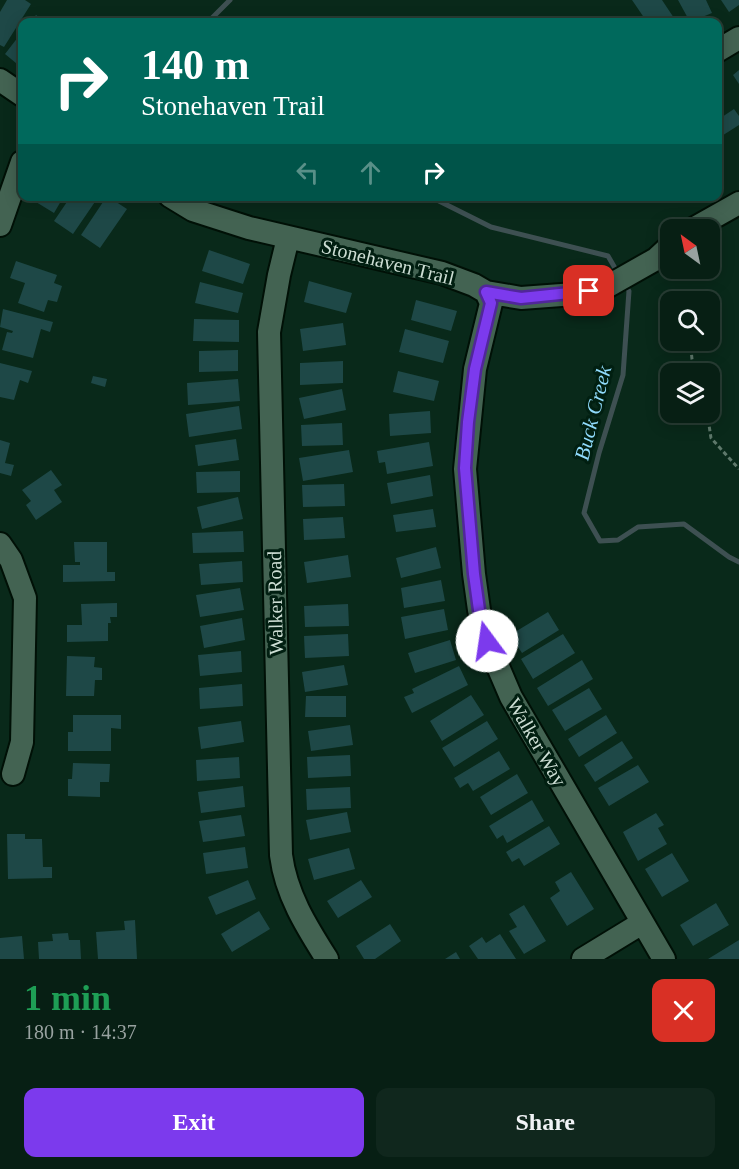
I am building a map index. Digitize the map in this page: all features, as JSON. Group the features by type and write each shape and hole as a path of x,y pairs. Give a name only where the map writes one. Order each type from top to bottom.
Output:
{"street":[{"path":"722,48 739,38"},
{"path":"0,80 18,92"},
{"path":"0,225 18,173"},
{"name":"Stonehaven Trail","path":"178,201 193,210 288,238 442,273 486,292 521,298 574,294 603,289 660,255"},
{"path":"711,219 739,203"},
{"name":"Walker Road","path":"288,238 268,332 281,855 288,889 320,956"},
{"name":"Walker Way","path":"486,292 491,303 475,369 465,468 474,574 479,610 487,641 511,697 664,959"},
{"path":"0,544 11,560 25,597 22,742 13,774"},
{"path":"583,959 642,923"}],"path":[{"path":"709,423 711,438 739,469"}],"building":[{"path":"7,0 25,0 31,4 22,18 18,18 18,25 4,47 0,45 0,12"},
{"path":"632,0 662,0 674,18 644,18"},
{"path":"678,0 706,0 712,13 700,18 688,18"},
{"path":"721,0 739,0 739,5 729,12"},
{"path":"18,37 18,65 5,54"},
{"path":"739,70 739,84 733,75"},
{"path":"734,109 739,116 739,125 722,136 722,117"},
{"path":"36,201 61,201 54,213"},
{"path":"68,201 96,201 73,234 54,221"},
{"path":"104,201 115,201 127,209 100,248 81,235"},
{"path":"209,250 250,264 243,284 202,271"},
{"path":"16,261 57,275 54,283 62,286 57,302 48,300 44,312 18,303 25,283 10,278"},
{"path":"309,281 352,293 346,313 304,302"},
{"path":"200,282 243,293 238,313 195,303"},
{"path":"416,300 457,311 451,331 411,320"},
{"path":"3,309 53,322 50,332 41,329 33,358 2,350 7,332 12,333 13,331 0,327"},
{"path":"194,319 239,320 239,342 193,341"},
{"path":"343,323 346,345 303,351 300,329"},
{"path":"405,329 449,341 443,363 399,352"},
{"path":"238,350 238,371 199,372 199,351"},
{"path":"343,361 343,383 300,385 300,363"},
{"path":"0,363 32,371 28,383 20,380 14,400 0,397"},
{"path":"398,371 439,381 434,401 393,392"},
{"path":"93,376 107,379 105,387 91,383"},
{"path":"238,379 240,401 188,405 187,383"},
{"path":"342,389 346,410 304,419 299,398"},
{"path":"239,406 242,429 189,437 186,414"},
{"path":"430,411 431,433 390,436 389,414"},
{"path":"342,423 343,445 302,446 301,425"},
{"path":"236,439 239,460 198,466 195,445"},
{"path":"0,440 10,443 5,463 14,465 11,476 0,473"},
{"path":"429,442 433,466 387,474 385,462 379,463 377,451"},
{"path":"349,450 353,472 303,481 299,458"},
{"path":"51,470 62,485 54,490 62,502 36,520 26,505 31,501 22,490"},
{"path":"240,471 240,492 197,493 196,472"},
{"path":"430,475 433,496 391,504 387,483"},
{"path":"344,484 345,506 303,507 302,485"},
{"path":"238,497 243,519 202,529 197,507"},
{"path":"433,509 436,527 396,532 393,515"},
{"path":"343,517 345,538 304,540 303,519"},
{"path":"243,531 244,552 193,553 192,533"},
{"path":"74,542 107,542 107,572 115,572 115,581 63,582 63,565 80,565 80,562 75,562"},
{"path":"436,547 441,568 401,578 396,558"},
{"path":"348,555 351,577 307,583 304,562"},
{"path":"242,561 243,582 201,585 199,564"},
{"path":"441,580 445,601 404,608 401,588"},
{"path":"240,588 244,610 200,617 196,595"},
{"path":"117,603 117,617 110,617 111,623 108,623 108,641 67,642 67,625 82,625 81,604"},
{"path":"348,604 349,626 305,627 304,606"},
{"path":"444,609 448,630 405,639 401,617"},
{"path":"548,612 559,630 522,653 510,635"},
{"path":"242,618 245,640 204,648 200,626"},
{"path":"348,634 349,656 305,658 304,636"},
{"path":"563,634 575,653 533,679 521,659"},
{"path":"450,640 456,660 415,673 408,653"},
{"path":"241,651 242,672 200,676 198,655"},
{"path":"67,656 95,657 94,667 102,668 102,680 95,680 94,696 66,696"},
{"path":"582,660 593,679 548,706 537,688"},
{"path":"344,665 348,685 305,692 302,672"},
{"path":"459,666 468,685 412,713 404,697 414,693 412,689"},
{"path":"242,684 243,706 200,709 199,688"},
{"path":"589,688 602,709 565,731 552,710"},
{"path":"471,695 484,715 442,741 430,721"},
{"path":"306,696 346,696 346,717 305,717"},
{"path":"73,715 121,715 121,729 111,728 111,751 68,751 68,732 73,732"},
{"path":"606,715 617,733 579,757 568,739"},
{"path":"241,721 244,742 201,749 198,727"},
{"path":"487,721 498,739 454,767 442,748"},
{"path":"350,725 353,745 311,751 308,731"},
{"path":"622,741 633,758 595,782 584,765"},
{"path":"499,751 510,769 473,791 468,783 460,788 454,778"},
{"path":"350,755 351,776 308,778 307,757"},
{"path":"239,757 240,778 197,781 196,760"},
{"path":"73,763 110,764 109,782 100,782 100,797 68,796 68,779 72,779"},
{"path":"638,765 649,782 609,806 598,788"},
{"path":"517,774 528,793 491,815 480,797"},
{"path":"243,786 245,807 201,813 198,792"},
{"path":"350,787 351,808 307,810 306,789"},
{"path":"532,800 544,821 507,843 503,835 497,839 489,826"},
{"path":"347,812 351,832 310,840 306,820"},
{"path":"656,813 664,825 658,828 667,844 638,861 623,832"},
{"path":"241,815 245,836 203,842 199,821"},
{"path":"549,826 560,844 524,866 519,858 512,862 506,852"},
{"path":"7,834 25,834 25,839 42,839 43,867 52,867 52,878 8,879"},
{"path":"245,847 248,868 206,874 203,853"},
{"path":"349,848 355,869 314,880 308,859"},
{"path":"672,853 689,881 662,897 645,869"},
{"path":"571,872 594,909 567,926 550,898 560,891 555,882"},
{"path":"248,880 256,899 216,915 208,897"},
{"path":"361,880 372,897 338,918 327,901"},
{"path":"716,903 729,925 693,946 680,925"},
{"path":"524,905 546,941 524,954 509,931 517,927 509,914"},
{"path":"259,911 270,929 232,952 221,934"},
{"path":"135,920 137,959 98,959 96,932 125,930 124,921"},
{"path":"390,924 401,941 375,959 364,959 356,946"},
{"path":"68,933 69,940 80,940 81,959 39,959 38,942 53,941 52,934"},
{"path":"500,934 516,959 478,959 469,946 482,937 486,943"},
{"path":"22,936 24,959 0,959 0,938"},
{"path":"739,940 739,959 708,959"},
{"path":"456,952 460,959 445,959"}],"waterway":[{"name":"Buck Creek","path":"212,18 230,0"},
{"name":"Buck Creek","path":"439,201 491,227 608,256 619,275"},
{"name":"Buck Creek","path":"624,283 629,291 623,375 599,453 584,513 600,541 618,540 638,527 684,524 739,562"}],"route":[{"path":"487,641 479,610 474,574 465,468 475,369 491,303 486,292 521,298 589,291"}]}
